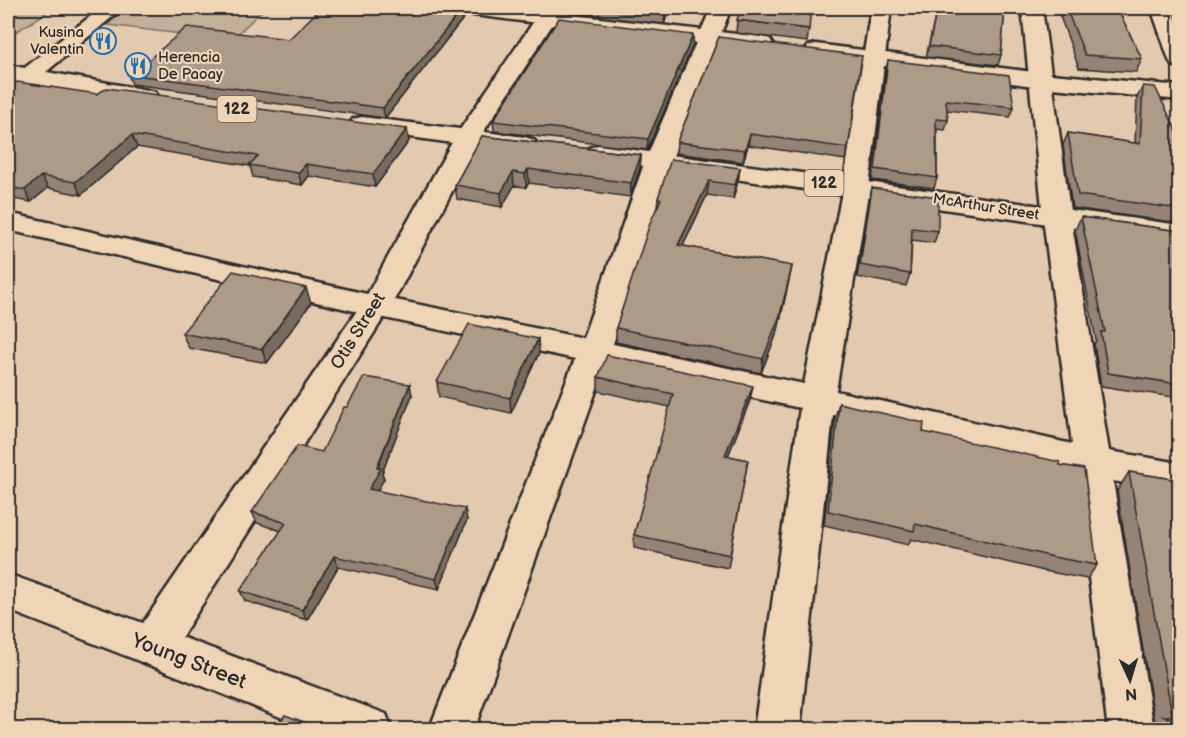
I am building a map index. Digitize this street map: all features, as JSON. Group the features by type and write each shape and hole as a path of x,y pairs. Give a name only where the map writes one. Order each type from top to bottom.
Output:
{"street":[{"path":"8,92 19,74 113,8"},
{"path":"466,8 716,22 787,47 1041,80 1179,93"},
{"path":"777,729 818,399 856,188 881,8"},
{"path":"1032,8 1057,218 1131,729"},
{"path":"1161,8 1179,60"},
{"name":"Otis Street","path":"152,646 376,306 468,138 550,12"},
{"path":"450,729 594,352 658,161 716,22"},
{"path":"19,74 172,100"},
{"name":"McArthur Street","path":"337,121 658,161 1179,234"},
{"path":"8,222 376,306 818,399 1093,463 1179,478"},
{"name":"Young Street","path":"8,592 370,729"}],"shaded area":[{"path":"8,8 54,8 8,37"},
{"path":"129,8 265,8 231,40 107,25"}],"building":[{"path":"321,8 463,8 383,108 128,74 140,67 187,27 289,39"},
{"path":"613,8 667,8 665,14"},
{"path":"740,8 811,8 809,29 737,20"},
{"path":"937,8 1005,8 1001,55 929,46"},
{"path":"1066,8 1117,8 1142,59 1085,55"},
{"path":"559,18 693,35 648,139 493,121"},
{"path":"719,37 862,56 848,148 750,134 745,150 677,142"},
{"path":"888,60 1009,75 1014,107 946,100 948,120 936,119 937,178 875,169"},
{"path":"17,82 97,94 107,88 407,129 373,174 306,164 298,173 249,165 258,156 132,135 75,182 41,176 25,190 8,187 8,87"},
{"path":"1143,86 1155,87 1179,136 1179,209 1078,195 1068,133 1140,144"},
{"path":"482,136 641,155 631,183 528,169 525,174 513,172 501,193 455,185"},
{"path":"671,159 740,168 735,185 709,181 678,245 792,266 780,315 763,359 616,328 650,223 661,199 658,198"},
{"path":"872,188 938,197 938,231 912,228 910,274 860,265"},
{"path":"1081,217 1179,231 1179,384 1108,373 1101,332 1105,332"},
{"path":"233,271 306,288 262,349 182,333"},
{"path":"469,324 538,339 510,398 437,382"},
{"path":"607,355 753,386 725,455 748,460 730,555 634,535 673,394 598,377"},
{"path":"364,377 410,384 377,467 381,468 369,489 465,509 436,579 334,556 302,610 240,591 286,523 252,512 297,446 322,452 344,407 347,407"},
{"path":"839,403 924,423 923,432 1084,469 1097,565 1053,557 915,524 914,531 828,511"},
{"path":"1129,472 1179,480 1179,721 1162,716 1172,714"},
{"path":"285,715 323,729 275,729"}],"place":[{"name":"Kusina Valentin","path":"103,41"},
{"name":"Herencia De Paoay","path":"138,66"}]}
